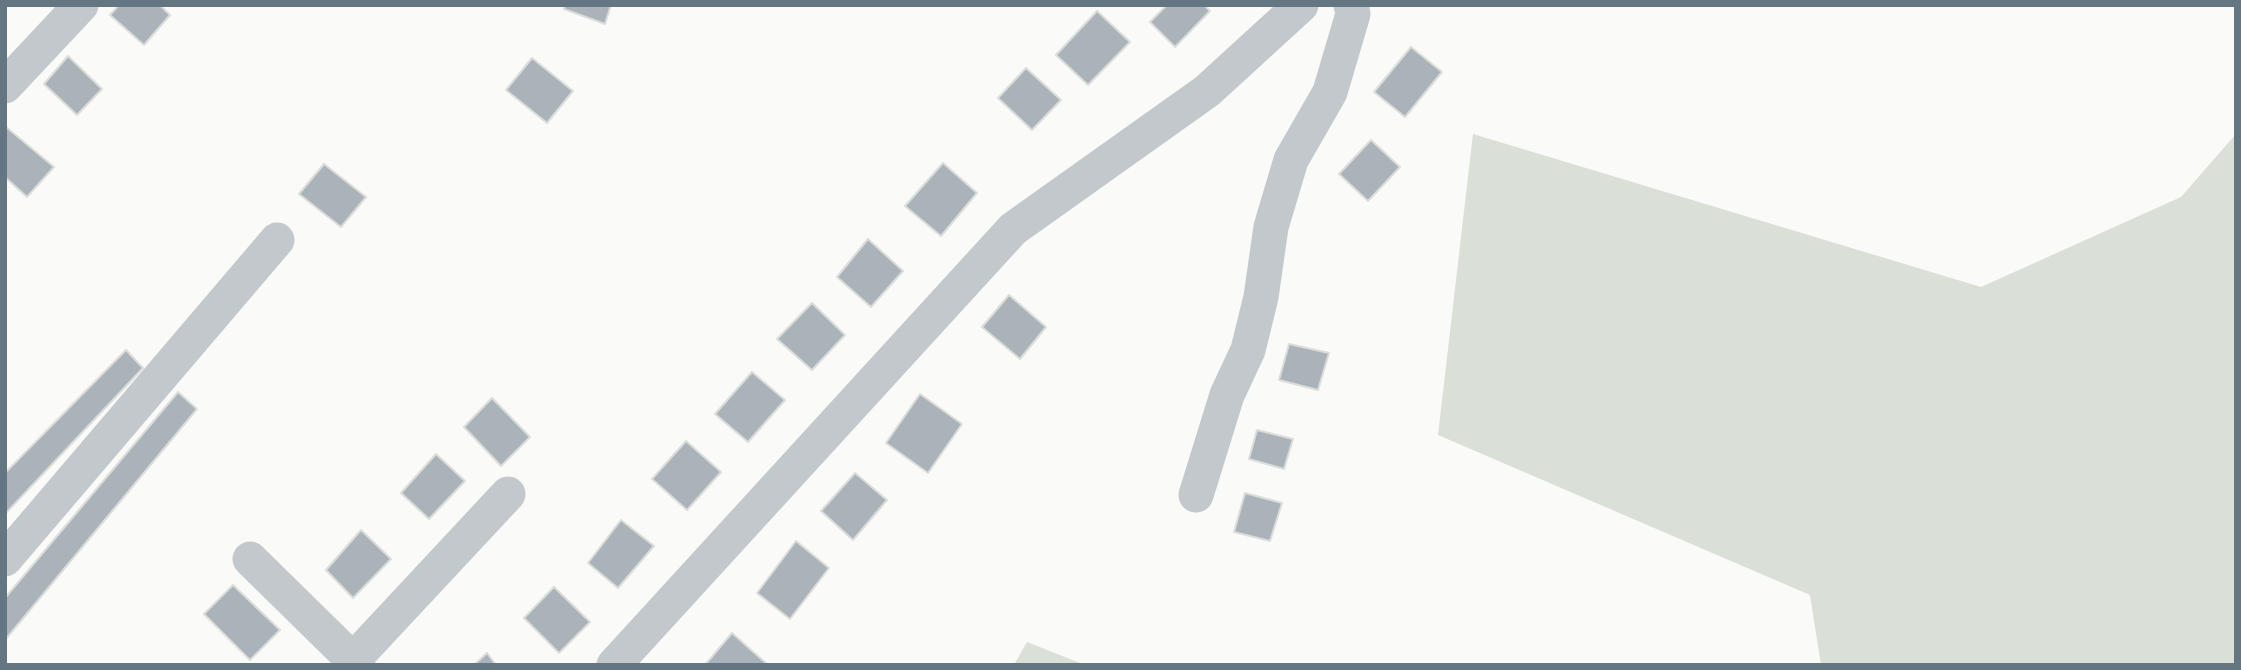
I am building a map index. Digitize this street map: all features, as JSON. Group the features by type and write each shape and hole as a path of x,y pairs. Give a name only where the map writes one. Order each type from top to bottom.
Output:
{"street":[{"path":"8,77 81,5"},
{"path":"628,658 1013,229 1207,91 1301,5"},
{"path":"1196,495 1227,395 1248,350 1261,297 1271,227 1291,160 1330,92 1353,14 1351,5"},
{"path":"5,559 277,240"},
{"path":"250,559 356,662 508,495"}],"shaded area":[{"path":"1473,134 1981,287 2181,197 2236,134 2236,665 1821,665 1810,595 1438,435"},
{"path":"1027,642 1085,665 1014,665"}],"building":[{"path":"119,5 160,5 170,15 144,45 110,15"},
{"path":"565,5 611,5 605,24 564,9"},
{"path":"1167,5 1204,5 1210,11 1175,47 1150,22"},
{"path":"1097,11 1130,42 1088,85 1056,55"},
{"path":"1411,47 1442,72 1405,117 1374,92"},
{"path":"68,56 102,89 77,115 44,84"},
{"path":"532,58 573,91 547,123 506,90"},
{"path":"1026,68 1061,100 1032,130 998,98"},
{"path":"6,127 54,167 27,197 5,177"},
{"path":"1371,140 1400,167 1368,201 1339,174"},
{"path":"943,163 977,193 941,236 905,206"},
{"path":"324,164 366,197 341,227 299,194"},
{"path":"868,239 903,271 871,307 837,277"},
{"path":"1009,295 1046,327 1020,359 982,327"},
{"path":"812,303 845,335 812,370 777,339"},
{"path":"1289,344 1329,353 1318,390 1279,380"},
{"path":"126,350 143,368 5,514 5,473"},
{"path":"752,372 785,400 748,442 715,414"},
{"path":"178,392 197,409 5,640 5,598"},
{"path":"920,394 962,424 928,473 886,443"},
{"path":"492,398 530,437 501,466 464,427"},
{"path":"1257,430 1293,439 1284,469 1249,459"},
{"path":"686,441 721,472 687,510 652,479"},
{"path":"436,454 465,481 429,519 401,493"},
{"path":"855,473 887,500 853,540 821,511"},
{"path":"1245,493 1282,503 1270,541 1234,532"},
{"path":"621,520 654,546 618,588 588,563"},
{"path":"361,530 391,559 353,598 326,570"},
{"path":"796,541 829,568 790,619 757,593"},
{"path":"233,585 280,630 250,660 204,614"},
{"path":"554,587 590,622 559,653 524,618"},
{"path":"732,633 768,665 705,665"},
{"path":"487,653 496,665 474,665"}]}
